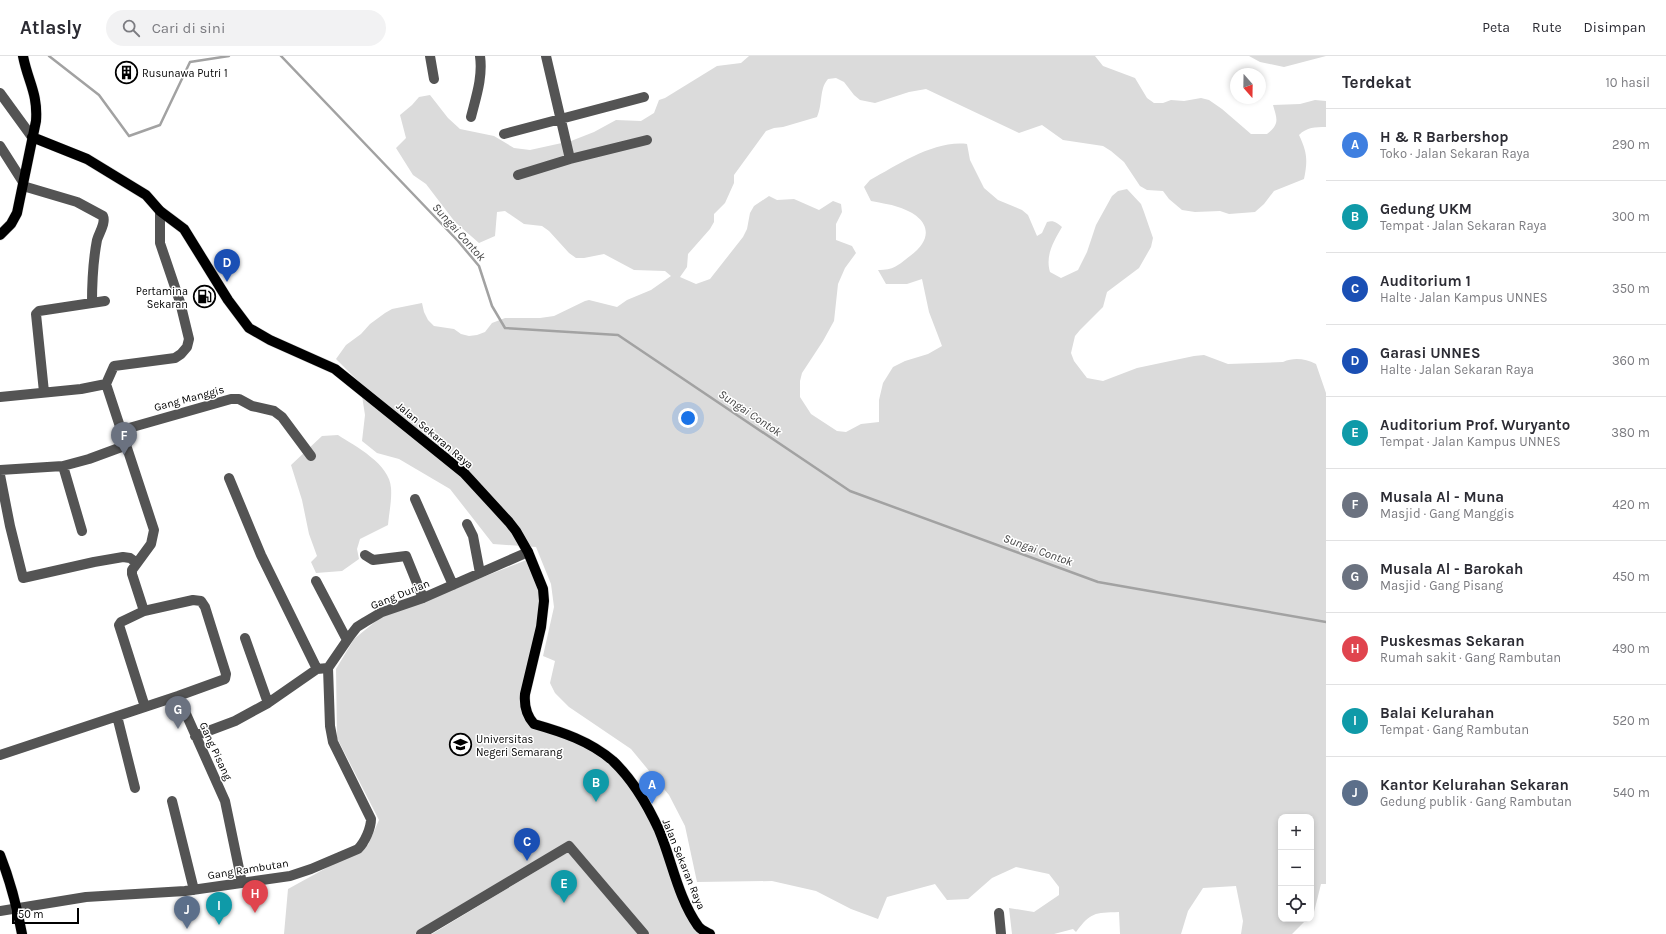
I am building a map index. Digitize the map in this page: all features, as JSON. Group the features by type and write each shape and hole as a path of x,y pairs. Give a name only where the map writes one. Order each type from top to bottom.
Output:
{"main road":[{"path":"0,235 11,224 17,213 36,121 36,98 23,56"},
{"name":"Jalan Sekaran Raya","path":"32,138 87,159 146,195 160,211 184,229 228,300 250,328 270,340 329,366 348,379 464,473 509,522 528,552 543,589 544,601 540,627 524,703 530,720 534,724 580,739 614,762 644,801 658,829 684,900 698,927 704,932 710,934"},
{"path":"0,855 8,874 22,934"}],"street":[{"path":"430,56 434,79"},
{"path":"471,117 479,85 482,65 480,56"},
{"path":"546,56 570,159"},
{"path":"0,93 32,138"},
{"path":"504,134 644,98"},
{"path":"518,175 570,159 647,140"},
{"path":"0,146 23,184 77,202 103,216 104,222 98,237 94,254 92,303"},
{"path":"144,611 132,570 151,544 154,530 106,384 114,366 174,358 181,354 187,347 189,339 180,302 160,242 160,211"},
{"path":"44,392 36,314 39,311 105,301"},
{"path":"0,397 81,389 106,384"},
{"name":"Gang Manggis","path":"122,430 231,399 239,399 252,406 274,411 282,417 311,456"},
{"path":"0,470 63,466 127,446"},
{"path":"63,466 82,531"},
{"path":"0,475 10,526 23,578 123,557 130,558 137,563"},
{"path":"229,478 261,555 317,669"},
{"path":"415,499 453,585"},
{"path":"467,524 473,536 480,573"},
{"name":"Gang Durian","path":"328,668 357,627 382,612 423,598 528,552"},
{"path":"365,555 372,560 406,556 423,598"},
{"path":"316,582 347,640"},
{"path":"0,755 117,716 145,707 178,696 225,679 226,674 204,605 201,601 193,600 144,611 121,622 120,625 145,707"},
{"path":"245,638 268,703"},
{"path":"195,736 235,721 268,703 317,669 328,668"},
{"name":"Gang Rambutan","path":"0,911 86,897 194,890 290,876 312,869 358,849 362,845 371,825 370,816 332,737 330,726 328,668"},
{"name":"Gang Pisang","path":"178,696 225,802 242,883"},
{"path":"117,716 134,788"},
{"path":"172,801 194,890"},
{"path":"421,934 569,846 644,934"},
{"path":"999,913 1001,934"}],"shaded area":[{"path":"749,56 1095,56 1103,66 1135,78 1147,98 1154,103 1201,98 1209,100 1251,134 1267,134 1274,127 1276,124 1276,118 1273,105 1300,104 1315,100 1326,101 1326,127 1315,127 1308,129 1299,135 1304,146 1306,156 1304,179 1274,191 1264,204 1255,212 1229,214 1220,211 1195,212 1182,210 1169,199 1163,191 1147,190 1140,186 1124,162 1103,146 1063,140 1042,125 1019,133 926,89 909,92 875,103 860,100 844,82 836,78 828,79 823,87 817,117 766,131 734,175 734,183 725,203 714,214 714,222 710,229 688,254 687,267 680,277 696,284 710,279 743,237 747,229 750,213 754,206 769,196 777,200 794,199 819,210 833,201 841,204 842,212 836,224 836,240 852,246 856,253 845,268 838,284 834,321 802,373 800,381 800,397 811,414 837,431 846,432 861,424 879,422 879,400 883,383 893,367 905,361 928,354 942,346 929,312 922,279 907,284 886,284 878,270 895,267 918,249 924,241 926,234 925,227 922,221 908,211 892,205 871,201 864,187 870,180 917,155 942,146 967,144 970,160 984,188 998,200 1022,210 1028,215 1037,236 1042,233 1047,222 1049,221 1057,223 1062,227 1049,254 1050,272 1061,278 1078,270 1087,252 1096,225 1112,196 1118,191 1127,189 1141,204 1153,238 1151,247 1139,268 1107,292 1103,307 1075,336 1071,353 1074,361 1087,378 1103,381 1137,368 1204,355 1228,364 1283,362 1296,359 1316,364 1326,393 1326,884 1321,884 1314,912 1314,814 1278,814 1278,922 1304,922 1292,934 1241,934 1243,921 1236,886 1203,888 1188,911 1181,934 1120,934 1119,912 1098,913 1090,917 1076,932 1073,929 1054,934 1012,934 1009,908 1034,912 1059,895 1059,887 1049,874 1016,867 992,878 968,899 947,900 935,884 887,897 878,919 851,909 816,891 772,881 697,882 685,826 669,795 631,749 569,707 555,693 550,683 555,661 543,656 554,607 551,584 536,547 493,544 450,489 399,459 377,453 362,441 365,415 360,383 336,359 346,345 361,334 370,324 392,309 422,303 428,320 434,326 454,329 461,334 469,336 485,332 492,323 505,318 540,318 554,316 589,300 617,307 627,300 651,290 671,276 665,271 634,270 604,254 576,258 542,226 524,224 505,211 497,212 495,236 479,243 455,222 426,184 413,175 396,148 406,138 400,115 419,97 430,95 448,118 460,129 494,136 514,148 530,150 571,141 594,132 616,120 641,121 654,113 659,100 665,98 717,66 741,63"},
{"path":"1249,56 1326,56 1284,67 1260,62"},
{"path":"338,435 362,450 385,471 391,488 388,525 360,539 357,549 359,559 342,571 316,573 311,562 317,556 309,534 302,500 291,465 322,436"},
{"name":"Universitas Negeri Semarang","path":"529,559 542,600 526,719 582,744 603,758 624,779 641,802 705,934 648,934 570,843 415,934 284,934 288,889 368,845 379,820 337,738 336,669 354,639 381,617"},
{"path":"570,851 641,934 432,934"}],"waterway":[{"name":"Sungai Contok","path":"49,56 99,95 129,136 160,125 190,62 229,56"},
{"name":"Sungai Contok","path":"281,56 458,241 479,266 492,306 505,328 618,335 850,491 1098,582 1326,622"}],"place":[{"name":"Rusunawa Putri 1","path":"127,73"},
{"name":"Garasi UNNES","path":"227,282"},
{"name":"Pertamina Sekaran","path":"204,297"},
{"name":"Musala Al - Muna","path":"124,455"},
{"name":"Musala Al - Barokah","path":"178,729"},
{"name":"Universitas Negeri Semarang","path":"461,745"},
{"name":"Gedung UKM","path":"596,802"},
{"name":"H & R Barbershop","path":"652,804"},
{"name":"Auditorium 1","path":"527,861"},
{"name":"Auditorium Prof. Wuryanto","path":"564,903"},
{"name":"Puskesmas Sekaran","path":"255,913"},
{"name":"Balai Kelurahan","path":"219,925"},
{"name":"Kantor Kelurahan Sekaran","path":"187,929"}]}
